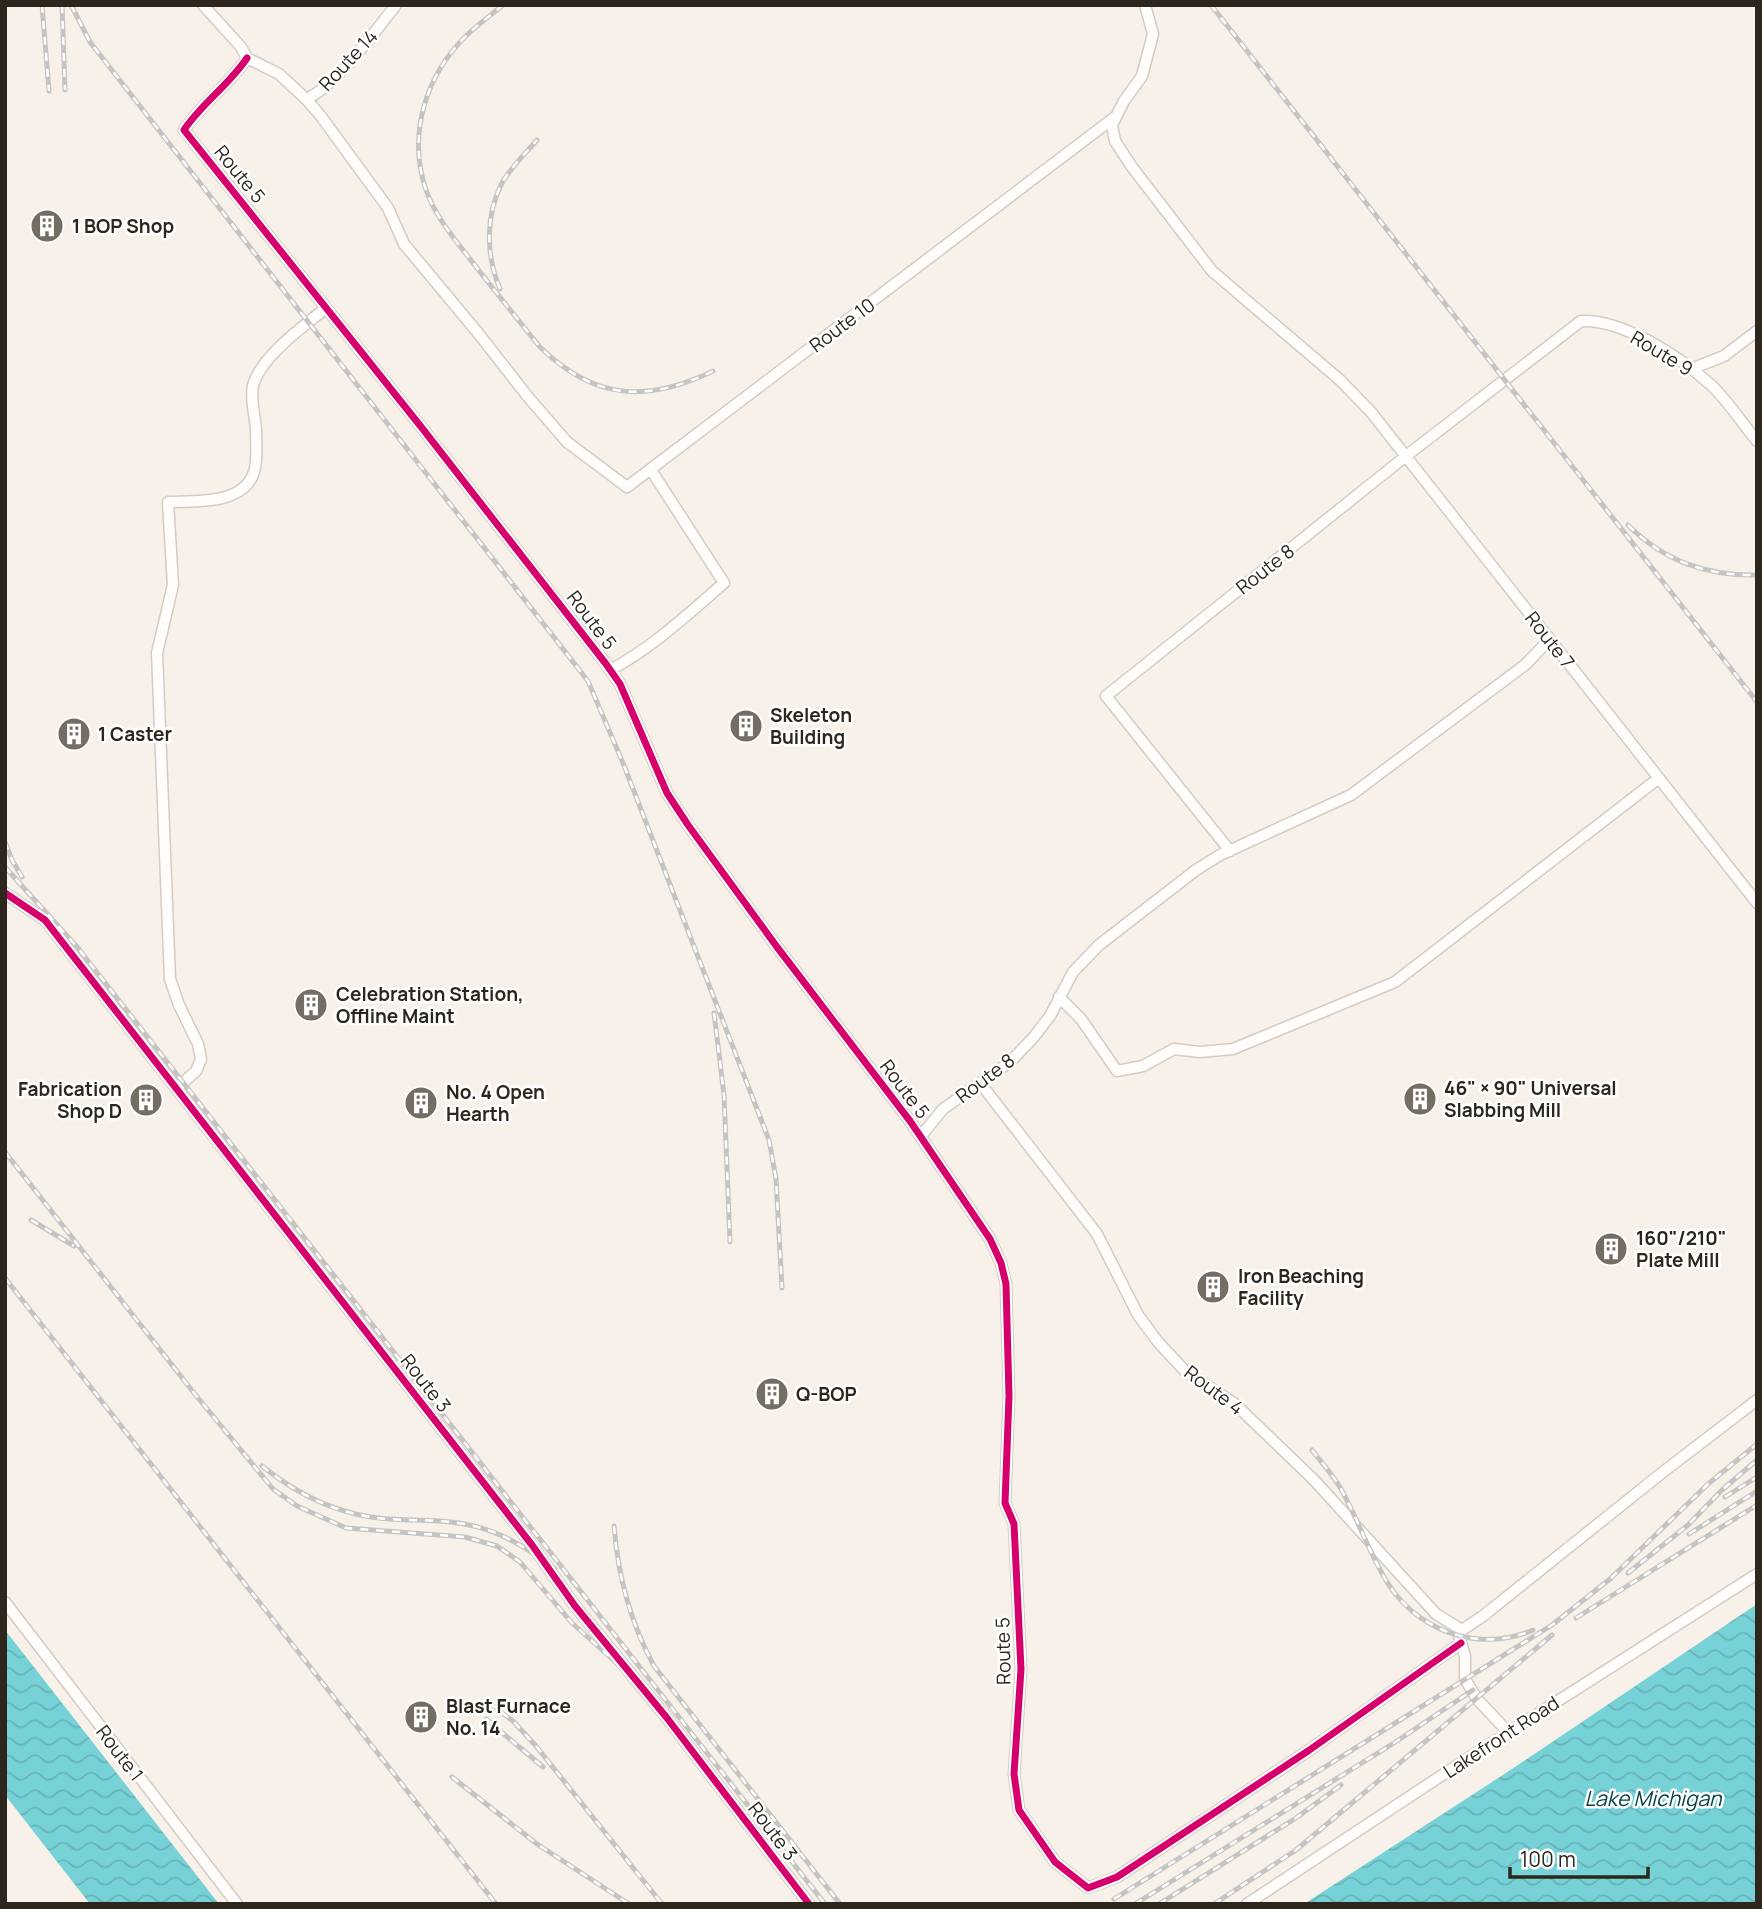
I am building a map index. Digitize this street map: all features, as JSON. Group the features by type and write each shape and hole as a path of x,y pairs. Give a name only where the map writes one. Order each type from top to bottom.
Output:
{"street":[{"name":"Route 14","path":"202,5 241,47 247,58 279,74 306,99 317,95 334,78 396,5"},
{"path":"1116,117 1142,76 1148,55 1153,34 1145,5"},
{"name":"Route 5","path":"247,58 237,73 197,112 184,130 538,575 610,670 620,684 667,793 688,825 921,1136 990,1239 1001,1263 1006,1284 1009,1396 1005,1503 1014,1524 1021,1669 1014,1774 1019,1810 1055,1862 1088,1888 1117,1877 1184,1835 1259,1781 1279,1771 1461,1643"},
{"name":"Route 10","path":"306,99 388,208 404,244 567,442 627,487 1116,117"},
{"name":"Route 7","path":"1116,117 1112,125 1115,141 1212,271 1340,380 1371,412 1757,903"},
{"path":"177,1088 196,1071 201,1059 198,1044 174,992 169,968 157,653 173,585 169,502 218,499 237,492 247,482 254,472 256,428 253,385 274,352 326,308"},
{"name":"Route 9","path":"1581,321 1594,320 1618,327 1678,359 1713,387 1757,440"},
{"name":"Route 8","path":"1230,851 1107,696 1406,456 1581,321"},
{"path":"1691,369 1724,356 1757,331"},
{"path":"610,670 666,632 724,583 651,470"},
{"name":"Route 8","path":"921,1136 943,1110 1010,1062 1033,1038 1050,1016 1073,972 1099,945 1196,870 1230,851 1351,795 1525,665 1550,639"},
{"path":"1059,997 1081,1018 1117,1071 1143,1066 1174,1049 1200,1052 1233,1049 1395,982 1659,778"},
{"name":"Route 3","path":"5,893 45,920 809,1904"},
{"name":"Route 4","path":"981,1084 1097,1234 1138,1315 1158,1342 1185,1371 1235,1404 1314,1480 1436,1614 1462,1630"},
{"path":"1508,1732 1477,1699 1465,1679 1465,1656 1459,1636 1462,1630 1757,1400"},
{"name":"Lakefront Road","path":"1247,1904 1508,1732 1757,1574"},
{"name":"Route 1","path":"5,1602 237,1904"}],"water":[{"name":"Lake Michigan","path":"1757,1604 1757,1904 1304,1904 1512,1769"},
{"path":"5,1630 219,1904 90,1904 5,1795"}],"railway":[{"path":"42,5 49,91"},
{"path":"62,5 65,90"},
{"path":"71,5 90,42 588,681 623,763 769,1140 776,1179 782,1288"},
{"path":"503,5 452,51 440,68 424,106 420,126 420,167 429,198 441,220 540,347 560,365 581,378 622,391 643,391 666,388 713,371"},
{"path":"1211,5 1757,702"},
{"path":"500,289 492,263 489,236 496,196 514,166 537,140"},
{"path":"1628,525 1656,548 1687,564 1720,573 1757,575"},
{"path":"5,842 22,877"},
{"path":"5,867 78,948 825,1904"},
{"path":"714,1013 724,1095 730,1242"},
{"path":"5,1152 273,1489 297,1506 346,1528 465,1537 497,1546 520,1562 572,1623 649,1692"},
{"path":"31,1220 74,1246"},
{"path":"5,1278 496,1904"},
{"path":"1114,1899 1552,1625 1610,1579 1708,1484 1757,1444"},
{"path":"1312,1450 1341,1489 1384,1577 1412,1611 1430,1623 1469,1638 1512,1637 1533,1630"},
{"path":"1628,1573 1688,1525 1722,1490 1757,1460"},
{"path":"262,1466 291,1487 337,1509 371,1517 449,1522 481,1528 515,1542 555,1569"},
{"path":"1725,1497 1757,1477"},
{"path":"1689,1534 1757,1491"},
{"path":"1576,1618 1757,1505"},
{"path":"614,1526 627,1598 638,1633 654,1666 840,1904"},
{"path":"1214,1904 1296,1850 1552,1635"},
{"path":"1135,1904 1394,1743 1473,1690"},
{"path":"489,1703 513,1721 536,1746 662,1904"},
{"path":"486,1719 543,1767"},
{"path":"452,1777 537,1844 629,1904"},
{"path":"1159,1904 1296,1818 1341,1785"}],"cycle path":[{"path":"247,58 184,130 606,664 620,684 667,793 688,825 910,1121 990,1239 1001,1263 1006,1284 1009,1396 1005,1503 1014,1524 1021,1669 1014,1774 1019,1810 1055,1862 1088,1888 1117,1877 1308,1751 1461,1643"},
{"path":"5,893 45,920 809,1904"}],"place":[{"name":"1 BOP Shop","path":"47,226"},
{"name":"Skeleton Building","path":"746,726"},
{"name":"1 Caster","path":"74,734"},
{"name":"Celebration Station, Offline Maint","path":"311,1005"},
{"name":"46\" × 90\" Universal Slabbing Mill","path":"1420,1099"},
{"name":"Fabrication Shop D","path":"146,1100"},
{"name":"No. 4 Open Hearth","path":"421,1103"},
{"name":"160\"/210\" Plate Mill","path":"1611,1249"},
{"name":"Iron Beaching Facility","path":"1213,1287"},
{"name":"Q-BOP","path":"772,1394"},
{"name":"Blast Furnace No. 14","path":"421,1717"}]}
